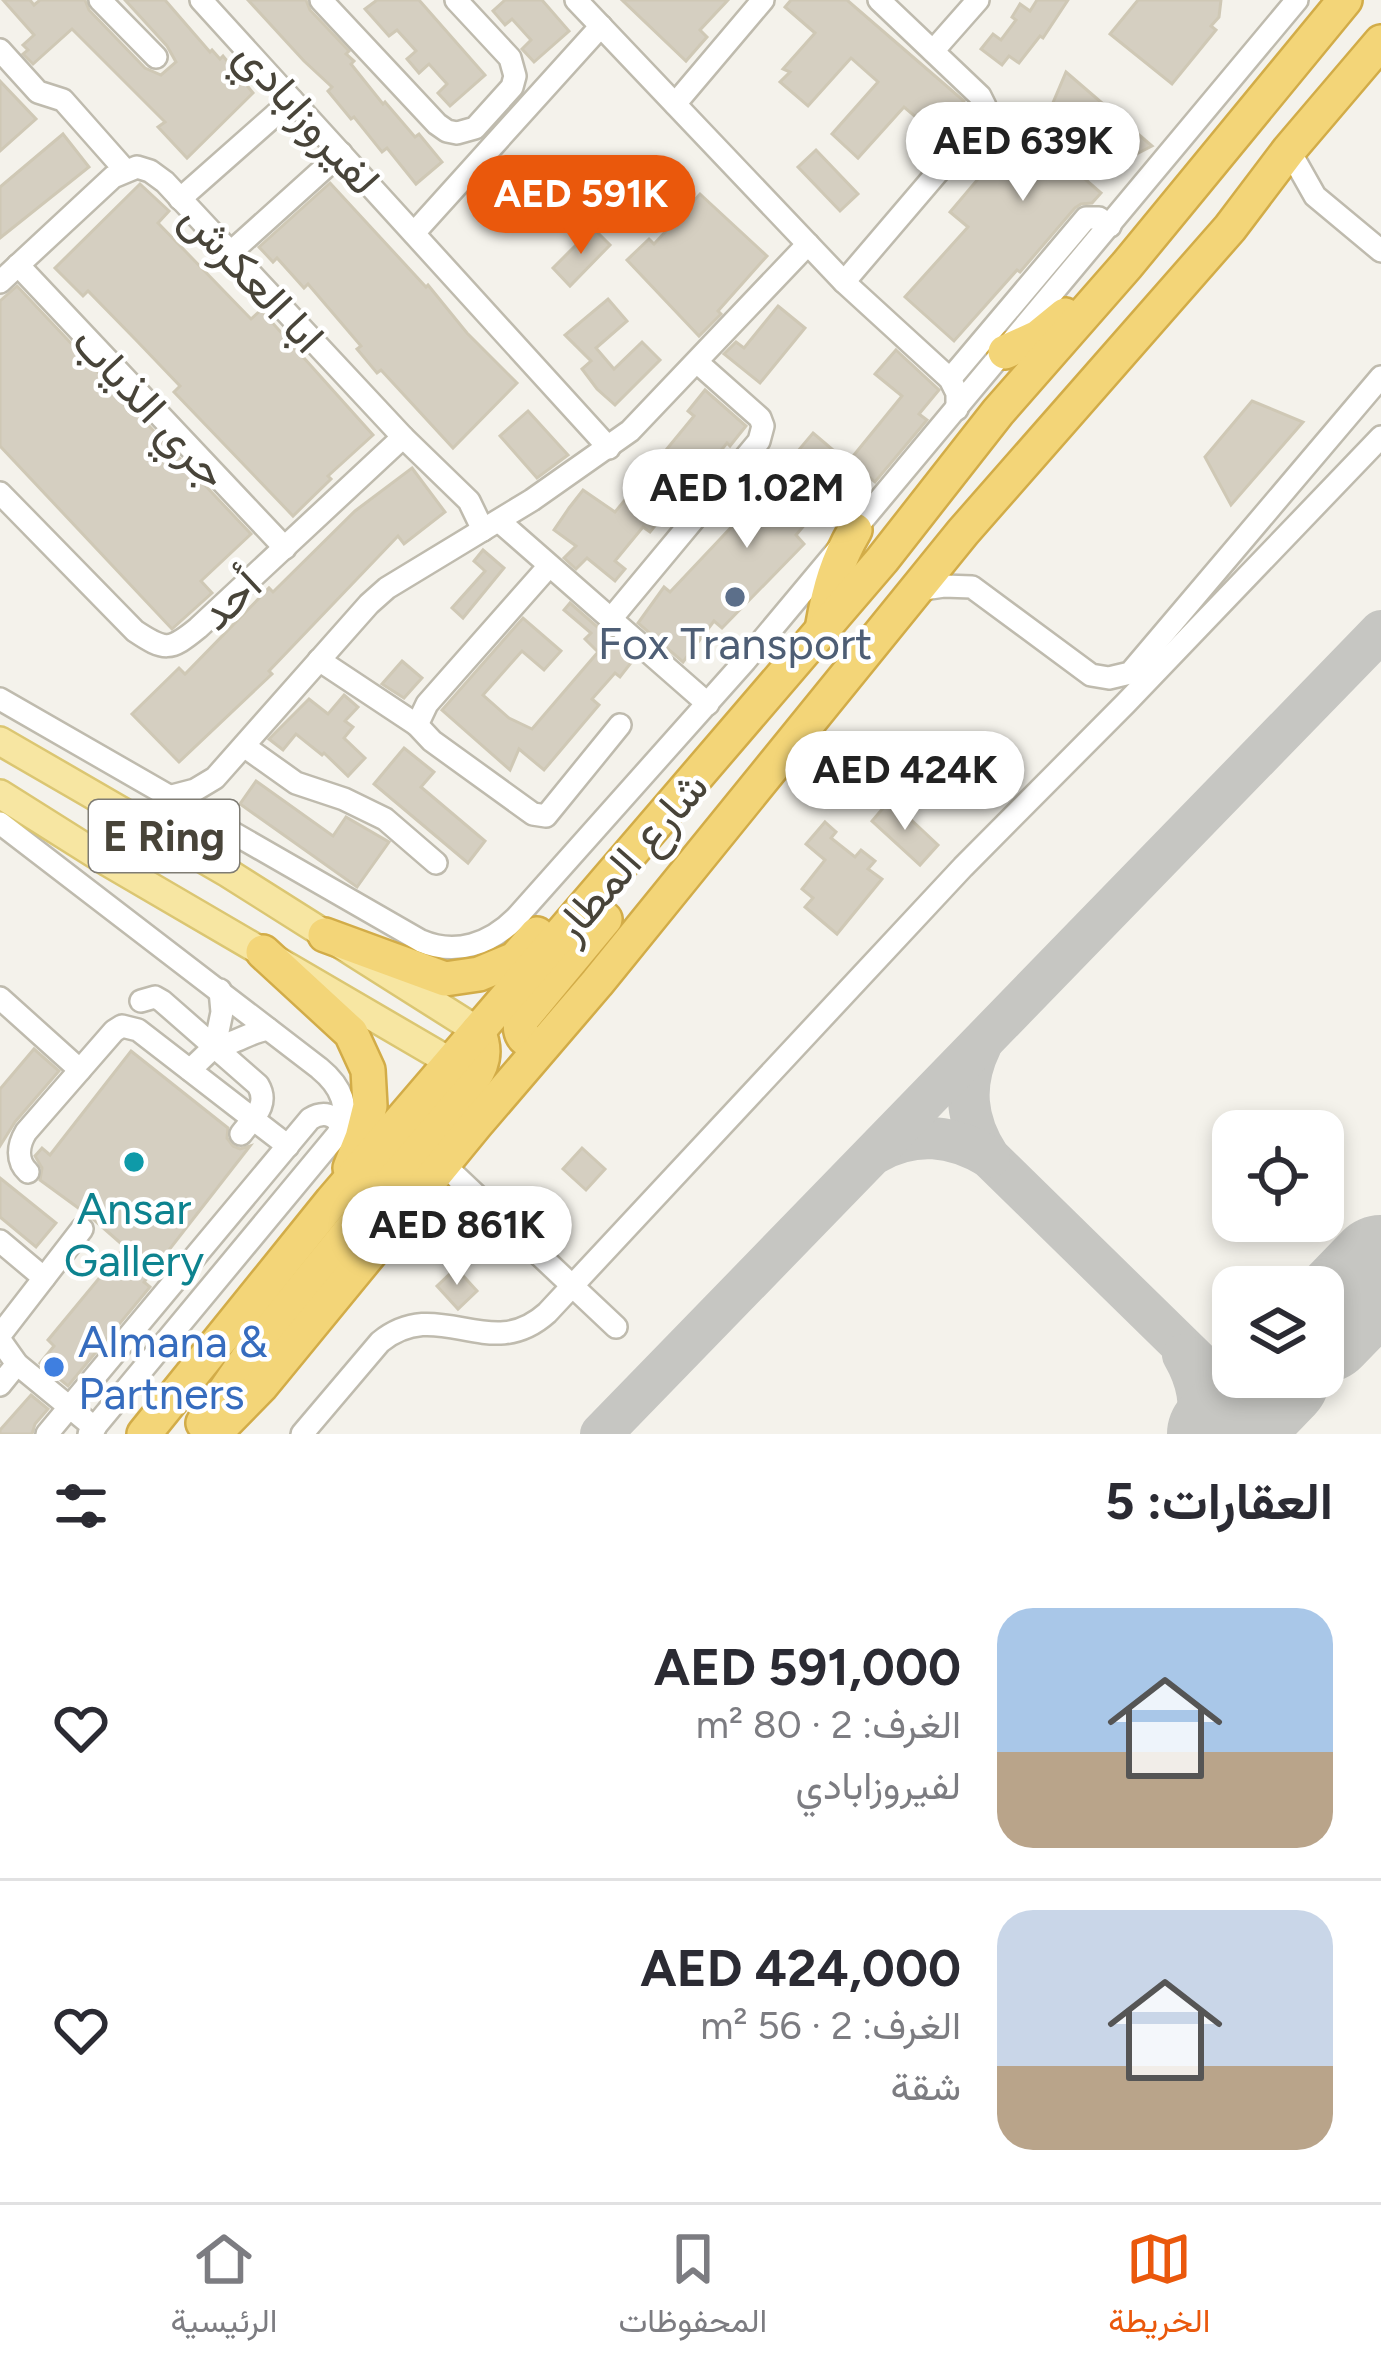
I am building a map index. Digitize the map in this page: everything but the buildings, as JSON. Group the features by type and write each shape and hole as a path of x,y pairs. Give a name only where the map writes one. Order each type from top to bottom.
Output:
{"highway":[{"name":"شارع المطار","path":"214,1434 261,1386 443,1164 476,1076 478,1031 882,560 998,412 1127,265 1345,0"},
{"name":"شارع المطار","path":"144,1434 332,1201 476,1076 544,1044 963,532 1231,227 1381,42"},
{"path":"1005,352 1049,329 1127,265"},
{"path":"823,627 838,558 855,530"},
{"path":"544,1044 526,1040 522,1018 720,779 764,699"},
{"path":"325,935 445,979 479,974 515,959 608,856 649,833"},
{"path":"263,952 351,1033 368,1070 367,1123 332,1201"},
{"path":"195,1434 257,1346 476,1076"}],"main road":[{"name":"E Ring","path":"0,741 228,873 478,1031"},
{"name":"E Ring","path":"0,794 476,1076"},
{"path":"151,886 176,887 208,901 395,1009 416,1015 429,1000"}],"street":[{"path":"100,0 156,57"},
{"name":"لفيروزابادي","path":"201,0 610,448"},
{"path":"321,0 437,124 457,133 475,128 512,87 515,76 510,58 456,0"},
{"path":"576,0 844,282 950,379 957,393 957,409"},
{"path":"675,104 764,0"},
{"path":"844,282 984,118 980,96 879,0"},
{"path":"933,51 978,0"},
{"path":"1273,0 1276,28"},
{"name":"شارع المطار","path":"204,814 421,941 452,949 497,934 708,704 1298,0"},
{"path":"414,233 601,26"},
{"path":"0,50 38,92 63,100 124,170 0,282"},
{"path":"180,199 292,100"},
{"path":"1289,150 1315,196 1381,251"},
{"path":"230,253 341,153"},
{"name":"ابا العكرش","path":"124,170 137,166 150,171 491,525 549,566"},
{"path":"950,379 1086,218 1099,218 1110,226"},
{"path":"172,796 215,778 387,588 630,431 808,244"},
{"name":"جري الذياب","path":"18,265 285,548"},
{"path":"610,620 762,433 754,411 698,363"},
{"path":"917,590 972,587 1086,672 1109,678 1130,673 1381,377"},
{"path":"950,379 982,379"},
{"path":"302,1434 380,1342 395,1331 431,1323 513,1333 539,1320 963,867 1381,436"},
{"name":"أحد","path":"0,493 135,631 163,647 173,646 403,437"},
{"path":"417,725 427,704 549,566"},
{"name":"شارع المطار","path":"549,566 708,704"},
{"path":"320,660 417,725 533,814 546,816 620,725"},
{"path":"0,699 204,814"},
{"path":"244,746 296,783 385,819 436,863"},
{"path":"215,778 204,814 210,846 228,873"},
{"path":"1,825 326,1074 342,1096 342,1127 92,1431 17,1364 0,1338 82,1228"},
{"path":"190,1070 215,1046 223,1012 220,990"},
{"path":"141,1001 162,1000 262,1089 262,1106 247,1126"},
{"path":"3,1007 80,1070"},
{"path":"28,1172 20,1163 21,1139 113,1031 128,1026 190,1070 247,1126 288,1146"},
{"path":"215,1046 268,1029"},
{"path":"47,1434 316,1116 334,1117 342,1127"},
{"path":"443,1164 616,1328"},
{"path":"0,1241 44,1278"},
{"path":"0,1384 17,1364"}],"taxiway":[{"path":"601,1434 1381,631"},
{"path":"981,1045 971,1074 969,1102 989,1157 1272,1434"},
{"path":"877,1152 905,1141 933,1138 989,1157"},
{"path":"1183,1355 1197,1393 1196,1434"}],"runway":[{"path":"1344,1307 1381,1269"},
{"path":"1221,1434 1256,1398"}],"place":[{"name":"Fox Transport","path":"735,597"},
{"name":"Ansar Gallery","path":"134,1162"},
{"name":"Almana & Partners","path":"54,1367"}]}
